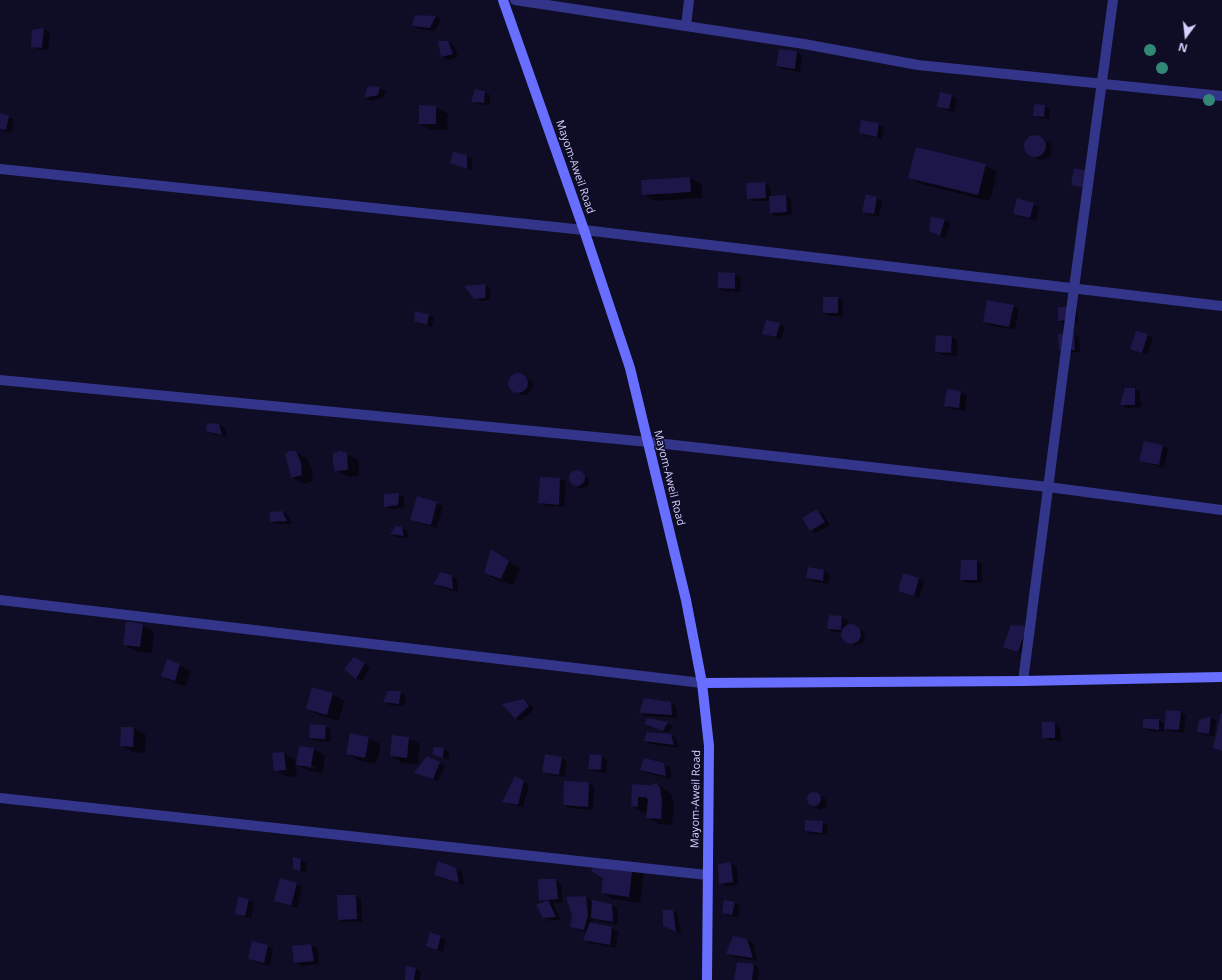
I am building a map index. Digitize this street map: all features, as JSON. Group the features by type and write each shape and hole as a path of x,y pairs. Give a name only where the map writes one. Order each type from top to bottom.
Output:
{"main road":[{"name":"Mayom-Aweil Road","path":"504,0 630,368 686,600 702,683 708,746 707,980"},
{"path":"702,683 1023,681 1222,677"}],"street":[{"path":"515,0 804,44 918,65 1222,96"},
{"path":"686,26 690,0"},
{"path":"1023,681 1113,0"},
{"path":"0,169 584,230 1222,306"},
{"path":"0,380 648,442 1048,487 1222,510"},
{"path":"0,600 702,683"},
{"path":"0,798 707,875"}],"building":[{"path":"415,15 436,16 430,28 412,26"},
{"path":"44,28 42,48 31,47 32,30"},
{"path":"438,41 448,41 453,54 441,57"},
{"path":"779,49 797,51 795,69 776,66"},
{"path":"368,86 380,87 378,95 364,98"},
{"path":"475,89 485,91 484,103 471,102"},
{"path":"940,92 952,95 949,109 937,107"},
{"path":"1034,104 1045,105 1044,117 1033,116"},
{"path":"419,105 436,106 436,124 419,124"},
{"path":"0,113 9,116 6,130 0,129"},
{"path":"861,120 879,123 877,137 859,133"},
{"path":"1031,135 1039,135 1046,142 1046,150 1039,157 1031,157 1024,150 1024,142"},
{"path":"916,147 986,164 978,195 908,178"},
{"path":"453,152 467,155 467,169 450,163"},
{"path":"1074,168 1089,171 1086,188 1071,185"},
{"path":"690,177 691,192 642,195 641,180"},
{"path":"765,182 766,198 747,199 746,183"},
{"path":"866,194 877,197 874,214 862,212"},
{"path":"786,195 787,212 770,213 769,196"},
{"path":"1017,198 1034,203 1030,218 1013,214"},
{"path":"931,217 945,219 940,236 929,231"},
{"path":"718,272 735,273 735,289 718,288"},
{"path":"486,284 485,298 474,299 464,286"},
{"path":"823,297 838,297 838,313 823,313"},
{"path":"987,300 1014,305 1009,327 983,322"},
{"path":"1058,307 1072,307 1073,320 1058,321"},
{"path":"415,311 429,314 427,325 414,321"},
{"path":"766,320 780,323 776,337 762,334"},
{"path":"1136,331 1148,334 1142,353 1130,349"},
{"path":"1074,333 1075,350 1059,350 1058,334"},
{"path":"936,335 952,336 951,353 935,352"},
{"path":"518,373 525,376 528,383 525,390 518,393 511,390 508,383 511,376"},
{"path":"1125,388 1135,388 1135,405 1120,405"},
{"path":"947,389 961,391 959,408 944,406"},
{"path":"207,423 219,424 222,435 206,431"},
{"path":"1144,441 1163,445 1159,465 1139,461"},
{"path":"289,451 296,451 301,463 302,475 291,478 285,454"},
{"path":"340,451 347,453 348,470 335,471 333,464 333,453"},
{"path":"577,470 584,475 585,478 580,485 577,486 570,481 569,478 574,471"},
{"path":"540,477 560,478 559,505 538,503"},
{"path":"399,493 398,505 384,507 384,494"},
{"path":"417,496 437,502 431,525 410,520"},
{"path":"817,509 825,522 810,531 802,518"},
{"path":"282,511 287,521 269,522 270,512"},
{"path":"396,526 402,527 404,536 390,534"},
{"path":"491,549 509,561 501,579 484,573"},
{"path":"961,560 977,560 977,580 960,580"},
{"path":"808,567 824,570 823,581 806,578"},
{"path":"441,572 452,575 453,589 433,584"},
{"path":"903,573 919,578 914,596 898,591"},
{"path":"829,615 842,616 841,630 827,629"},
{"path":"126,621 143,624 140,647 123,645"},
{"path":"851,624 858,627 861,634 858,641 851,644 844,641 841,634 844,627"},
{"path":"1011,625 1027,626 1018,652 1003,647"},
{"path":"354,657 365,663 356,679 344,669"},
{"path":"167,659 180,664 175,681 161,676"},
{"path":"312,687 333,693 327,715 306,709"},
{"path":"388,691 401,691 399,704 383,702"},
{"path":"644,698 671,702 672,715 639,713"},
{"path":"524,699 529,706 515,719 502,704"},
{"path":"1166,710 1181,711 1179,730 1164,729"},
{"path":"1222,713 1222,751 1213,748"},
{"path":"1211,716 1209,734 1197,732 1199,720"},
{"path":"647,718 668,722 663,731 645,724"},
{"path":"1143,719 1159,719 1159,730 1143,728"},
{"path":"1042,722 1055,722 1055,738 1042,738"},
{"path":"310,724 326,725 325,739 309,738"},
{"path":"121,727 134,727 133,747 120,746"},
{"path":"647,732 671,734 674,745 644,741"},
{"path":"350,733 369,737 365,758 346,754"},
{"path":"392,735 409,737 407,758 390,756"},
{"path":"299,746 314,748 311,767 296,765"},
{"path":"434,747 444,748 443,758 432,754"},
{"path":"284,752 286,770 274,771 272,753"},
{"path":"545,754 562,757 559,775 542,772"},
{"path":"590,754 602,755 601,770 588,769"},
{"path":"427,756 440,762 433,779 414,773"},
{"path":"644,758 664,763 666,776 640,770"},
{"path":"515,776 524,781 518,805 502,802"},
{"path":"564,781 589,782 588,807 563,805"},
{"path":"656,783 660,788 662,801 661,819 646,818 648,800 646,797 638,797 638,807 631,806 632,784 648,786"},
{"path":"811,792 817,792 821,796 821,802 817,806 811,806 807,802 807,796"},
{"path":"805,820 823,821 822,833 805,831"},
{"path":"293,857 301,859 300,871 293,869"},
{"path":"598,860 633,865 629,897 601,893 603,878 591,871"},
{"path":"438,861 456,868 459,883 434,875"},
{"path":"731,862 733,882 719,884 718,864"},
{"path":"280,878 297,883 291,906 274,901"},
{"path":"538,879 556,879 558,899 539,901"},
{"path":"337,895 356,895 357,919 338,920"},
{"path":"586,896 588,915 584,930 570,927 572,915 566,897"},
{"path":"238,897 249,899 245,916 235,914"},
{"path":"548,900 556,917 543,918 536,905"},
{"path":"592,900 612,904 613,922 591,918"},
{"path":"724,900 735,902 732,915 722,913"},
{"path":"663,910 673,910 676,932 663,926"},
{"path":"590,922 612,927 610,945 583,940"},
{"path":"430,932 441,936 437,950 426,946"},
{"path":"733,936 747,939 753,958 726,954"},
{"path":"252,941 268,945 264,963 248,959"},
{"path":"311,944 314,961 294,963 292,946"},
{"path":"737,962 754,964 752,980 734,980"},
{"path":"406,966 416,968 414,980 405,980"}]}
